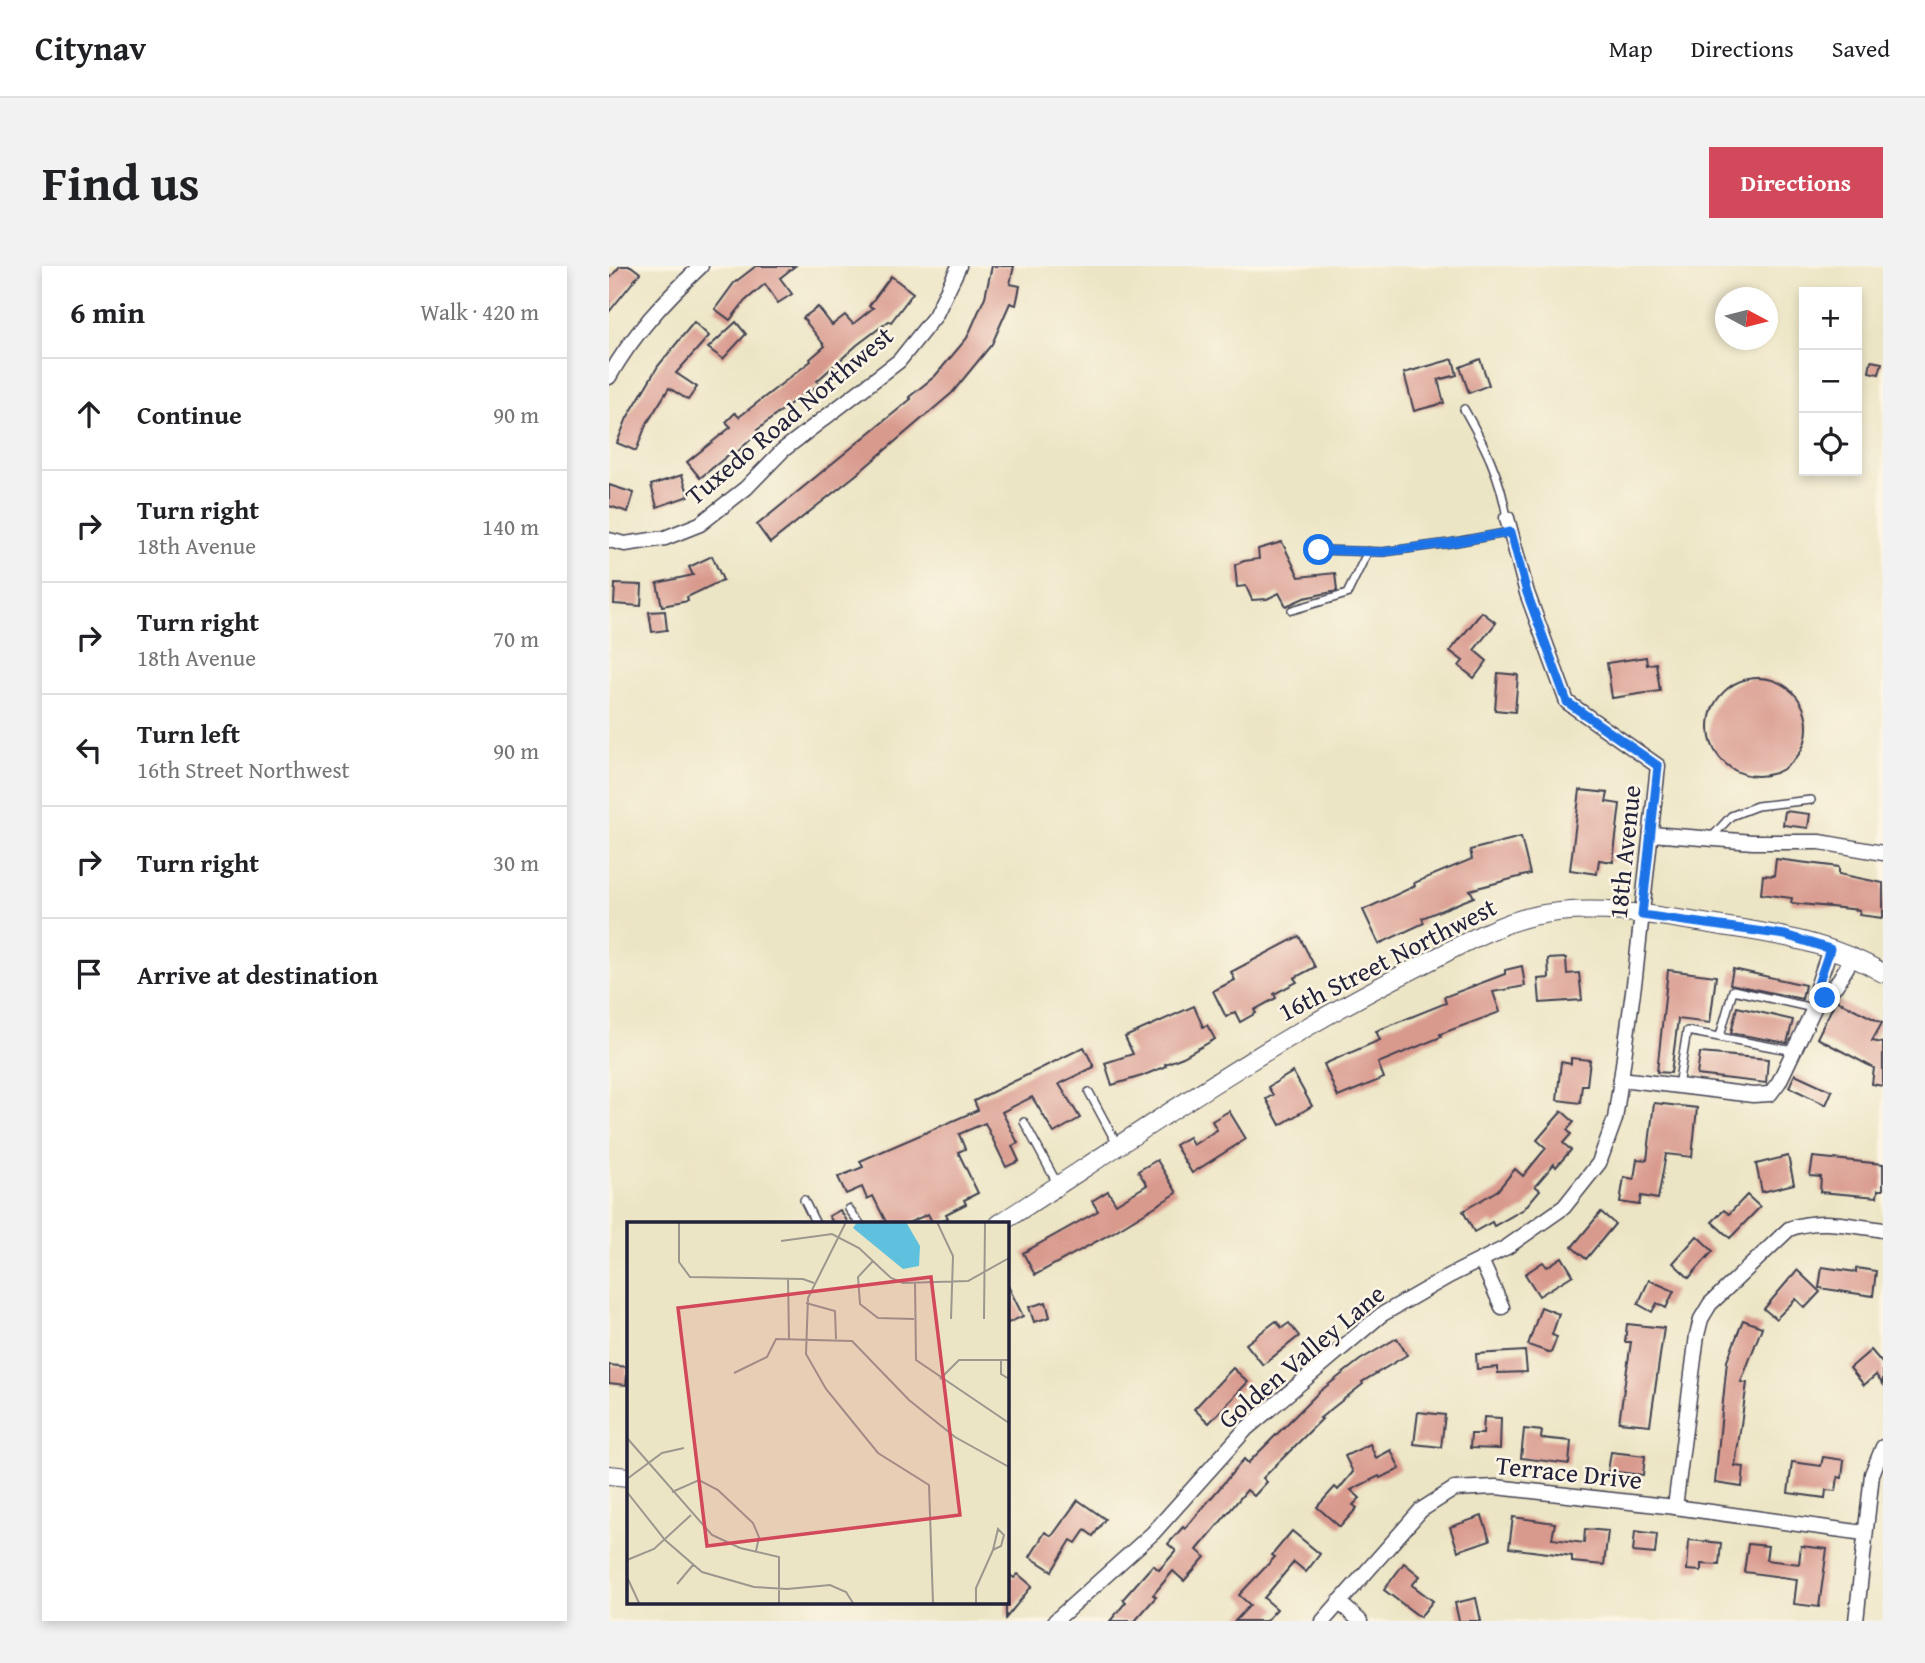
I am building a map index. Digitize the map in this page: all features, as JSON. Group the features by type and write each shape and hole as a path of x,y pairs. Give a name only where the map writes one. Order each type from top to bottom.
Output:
{"street":[{"path":"609,377 617,362 664,301 701,266"},
{"name":"Tuxedo Road Northwest","path":"609,540 625,544 665,538 700,524 718,510 746,488 783,450 899,360 935,316 960,266"},
{"name":"18th Avenue","path":"1509,525 1527,593 1567,702 1658,766 1642,915 1615,1119"},
{"path":"1651,834 1753,842 1820,842 1883,853"},
{"name":"16th Street Northwest","path":"1002,1222 1250,1061 1361,996 1505,925 1532,916 1560,912 1619,912 1785,935 1853,957 1883,973"},
{"path":"1815,1006 1815,993 1830,949"},
{"path":"1621,1079 1753,1095 1770,1094 1795,1051 1815,1006 1836,985 1853,957"},
{"name":"Golden Valley Lane","path":"1055,1621 1153,1533 1246,1429 1381,1315 1507,1247 1564,1207 1599,1163 1615,1119"},
{"path":"1675,1507 1697,1335 1701,1319 1710,1304 1789,1229 1796,1226 1819,1222 1883,1230"},
{"path":"1481,1260 1502,1307"},
{"path":"1856,1621 1872,1474 1883,1447"},
{"path":"609,1475 627,1477"},
{"name":"Terrace Drive","path":"1323,1621 1421,1510 1454,1489 1496,1487 1675,1507 1864,1533"},
{"path":"1339,1602 1360,1621"}],"lane":[{"path":"1319,550 1368,551 1450,543 1509,525 1503,491 1490,456 1464,409"},
{"path":"1292,610 1347,594 1368,551"},
{"path":"1710,839 1731,816 1757,806 1811,800"},
{"path":"1720,1036 1733,990 1815,1006"},
{"path":"1678,1086 1687,1031 1795,1051"},
{"path":"1089,1092 1118,1147"},
{"path":"1024,1122 1059,1185"},
{"path":"804,1200 815,1222"},
{"path":"849,1209 859,1222"}],"building":[{"path":"620,266 631,266 640,273 609,312 609,279"},
{"path":"756,266 795,266 780,278 792,294 778,303 765,284 745,301 730,320 715,309 734,283"},
{"path":"992,266 1014,266 1010,284 1020,286 1016,305 1010,303 992,344 952,393 770,543 757,525 911,399 909,397 935,376 967,338 985,297"},
{"path":"891,276 913,293 891,322 857,345 817,381 819,384 757,430 759,432 734,455 732,452 700,478 687,462 731,427 726,422 735,413 739,417 811,361 825,346 803,318 818,307 832,325 845,315 853,324 873,308 869,306"},
{"path":"694,322 709,336 676,373 697,387 688,400 669,388 646,425 636,451 617,443 627,418 658,366"},
{"path":"736,322 746,334 723,359 708,348"},
{"path":"1453,359 1457,375 1438,380 1444,403 1414,411 1404,373"},
{"path":"1480,359 1489,385 1469,393 1460,367"},
{"path":"1871,361 1882,363 1879,374 1869,372"},
{"path":"682,475 689,496 657,507 651,485"},
{"path":"609,485 634,493 628,512 609,506"},
{"path":"1282,542 1299,577 1335,573 1337,591 1304,598 1286,606 1279,593 1267,599 1252,600 1246,586 1237,587 1235,565 1259,559 1258,549"},
{"path":"712,556 723,580 687,597 688,601 662,606 657,583 693,575 689,567"},
{"path":"615,584 642,585 641,606 614,604"},
{"path":"665,611 667,630 652,632 649,612"},
{"path":"1482,612 1496,623 1474,650 1487,661 1474,678 1459,666 1463,661 1450,651"},
{"path":"1646,657 1647,665 1656,663 1660,691 1612,698 1607,663"},
{"path":"1498,673 1518,675 1515,712 1495,710"},
{"path":"1758,678 1777,681 1793,692 1804,708 1807,727 1804,746 1793,762 1777,773 1758,776 1739,773 1723,762 1712,746 1709,727 1712,708 1723,692 1739,681"},
{"path":"1580,790 1608,793 1606,802 1620,804 1613,862 1599,860 1597,874 1570,870"},
{"path":"1785,811 1810,814 1808,828 1783,825"},
{"path":"1521,837 1530,874 1470,890 1474,897 1422,918 1424,923 1379,944 1363,910 1415,886 1414,883 1472,859 1470,850"},
{"path":"1776,859 1839,867 1839,874 1883,883 1883,918 1859,915 1860,910 1791,903 1792,898 1761,894 1763,875 1774,876"},
{"path":"1299,936 1315,967 1294,978 1297,982 1274,994 1276,998 1254,1010 1256,1013 1240,1022 1235,1012 1226,1017 1213,991 1235,980 1231,972"},
{"path":"1566,958 1567,974 1579,973 1582,1000 1540,1003 1538,979 1549,978 1548,959"},
{"path":"1522,966 1525,986 1493,992 1500,1012 1440,1034 1441,1037 1378,1063 1384,1078 1338,1097 1324,1064 1380,1040 1376,1031 1446,1003 1444,997 1505,974 1505,970"},
{"path":"1733,969 1805,985 1802,999 1730,984"},
{"path":"1668,970 1716,976 1710,1023 1678,1019 1671,1073 1657,1072"},
{"path":"1836,1000 1882,1023 1872,1041 1883,1043 1883,1086 1872,1084 1874,1068 1817,1038"},
{"path":"1194,1006 1203,1027 1207,1025 1215,1039 1165,1064 1166,1066 1112,1085 1105,1063 1133,1054 1125,1037"},
{"path":"1737,1007 1793,1020 1787,1043 1731,1033"},
{"path":"1084,1047 1094,1067 1059,1084 1080,1118 1054,1133 1032,1097 1002,1112 1018,1143 1012,1146 1019,1161 1006,1167 985,1123 959,1134 965,1149 958,1152 978,1193 964,1200 966,1204 946,1214 948,1218 932,1222 928,1214 910,1222 886,1222 873,1196 867,1199 862,1187 846,1194 838,1177 863,1167 860,1161 978,1110 974,1101"},
{"path":"1700,1053 1768,1059 1766,1083 1697,1075"},
{"path":"1571,1058 1590,1060 1587,1085 1582,1085 1580,1103 1557,1100 1561,1062 1571,1064"},
{"path":"1293,1072 1312,1106 1280,1125 1266,1099 1273,1095 1268,1087"},
{"path":"1795,1074 1832,1091 1826,1105 1789,1087"},
{"path":"1654,1103 1697,1108 1692,1157 1666,1154 1658,1199 1641,1196 1639,1205 1620,1202 1624,1177 1634,1179 1637,1159 1647,1160"},
{"path":"1229,1111 1246,1139 1192,1173 1175,1145 1189,1137 1193,1145 1217,1130 1212,1121"},
{"path":"1562,1111 1574,1122 1567,1130 1571,1134 1563,1143 1571,1150 1556,1167 1554,1164 1535,1186 1540,1190 1524,1209 1494,1226 1492,1222 1474,1232 1463,1211 1498,1190 1515,1169 1523,1176 1546,1148 1537,1140"},
{"path":"1788,1156 1794,1184 1762,1192 1756,1164"},
{"path":"1813,1157 1883,1164 1883,1190 1878,1190 1877,1197 1820,1192 1821,1177 1810,1176"},
{"path":"1157,1160 1177,1193 1112,1233 1035,1275 1023,1253 1098,1211 1092,1201 1108,1191 1116,1204 1147,1185 1138,1171"},
{"path":"1747,1195 1760,1207 1730,1238 1712,1222 1724,1210 1729,1214"},
{"path":"840,1210 848,1222 833,1222 829,1216"},
{"path":"1601,1212 1615,1224 1586,1259 1572,1247"},
{"path":"1697,1236 1713,1251 1689,1278 1673,1263"},
{"path":"1562,1257 1573,1275 1539,1296 1525,1274 1543,1262 1547,1267"},
{"path":"1822,1267 1856,1272 1856,1268 1876,1271 1873,1296 1819,1288"},
{"path":"1797,1270 1820,1292 1805,1308 1796,1299 1776,1319 1764,1309"},
{"path":"1649,1280 1674,1291 1666,1308 1657,1303 1652,1312 1638,1304"},
{"path":"1008,1286 1023,1316 1008,1323"},
{"path":"1046,1302 1050,1317 1034,1322 1029,1307"},
{"path":"1541,1307 1559,1314 1552,1335 1557,1337 1551,1353 1528,1345"},
{"path":"1743,1320 1762,1327 1741,1382 1747,1383 1735,1466 1744,1467 1742,1487 1715,1483 1727,1361"},
{"path":"1276,1321 1282,1328 1289,1323 1299,1336 1263,1365 1246,1344"},
{"path":"1627,1324 1664,1328 1650,1425 1619,1422 1631,1342 1625,1342"},
{"path":"1397,1338 1407,1355 1362,1382 1363,1384 1320,1418 1322,1419 1263,1478 1267,1482 1254,1496 1247,1490 1197,1550 1205,1557 1184,1581 1173,1571 1153,1595 1156,1597 1135,1621 1110,1621 1126,1602 1123,1599 1153,1565 1159,1570 1176,1551 1168,1544 1183,1527 1185,1529 1244,1459 1248,1463 1319,1392 1360,1360"},
{"path":"1871,1350 1883,1364 1883,1384 1876,1375 1864,1385 1850,1368"},
{"path":"1525,1351 1527,1372 1498,1373 1498,1367 1477,1369 1476,1354"},
{"path":"609,1365 627,1367 626,1385 609,1383"},
{"path":"1233,1368 1248,1382 1209,1423 1194,1409"},
{"path":"1418,1412 1445,1415 1441,1447 1414,1444"},
{"path":"1484,1417 1501,1418 1500,1449 1470,1448 1471,1434 1483,1434"},
{"path":"1524,1429 1542,1431 1541,1438 1571,1441 1569,1464 1521,1458"},
{"path":"1370,1444 1376,1458 1391,1450 1400,1469 1351,1490 1360,1498 1353,1505 1357,1508 1340,1527 1317,1507 1335,1487 1338,1490 1353,1472 1345,1456"},
{"path":"1611,1452 1645,1456 1643,1475 1608,1471"},
{"path":"1823,1457 1844,1460 1842,1478 1838,1477 1836,1491 1826,1490 1825,1498 1788,1493 1792,1462 1821,1466"},
{"path":"1078,1500 1105,1519 1093,1536 1085,1530 1076,1543 1071,1540 1052,1571 1030,1557 1045,1532 1052,1536"},
{"path":"1482,1516 1490,1540 1458,1551 1450,1527"},
{"path":"1513,1517 1555,1523 1552,1539 1584,1543 1585,1529 1608,1531 1604,1565 1572,1562 1572,1556 1509,1548"},
{"path":"1292,1531 1320,1554 1306,1572 1294,1562 1264,1598 1277,1609 1266,1621 1235,1621 1250,1605 1239,1595 1275,1557 1272,1555"},
{"path":"1635,1531 1657,1534 1655,1554 1633,1552"},
{"path":"1689,1540 1721,1543 1719,1565 1701,1564 1701,1571 1687,1570"},
{"path":"1748,1544 1768,1546 1766,1560 1799,1564 1801,1546 1827,1549 1819,1607 1794,1604 1797,1579 1744,1572"},
{"path":"1404,1563 1420,1576 1412,1585 1433,1601 1420,1617 1384,1590"},
{"path":"1008,1574 1014,1578 1018,1574 1032,1586 1006,1618"},
{"path":"1476,1598 1481,1621 1459,1621 1455,1603"}],"route":[{"path":"1319,550 1383,552 1511,532 1527,593 1567,702 1658,766 1642,915 1785,935 1830,949 1815,993 1816,1004 1825,998"}]}
